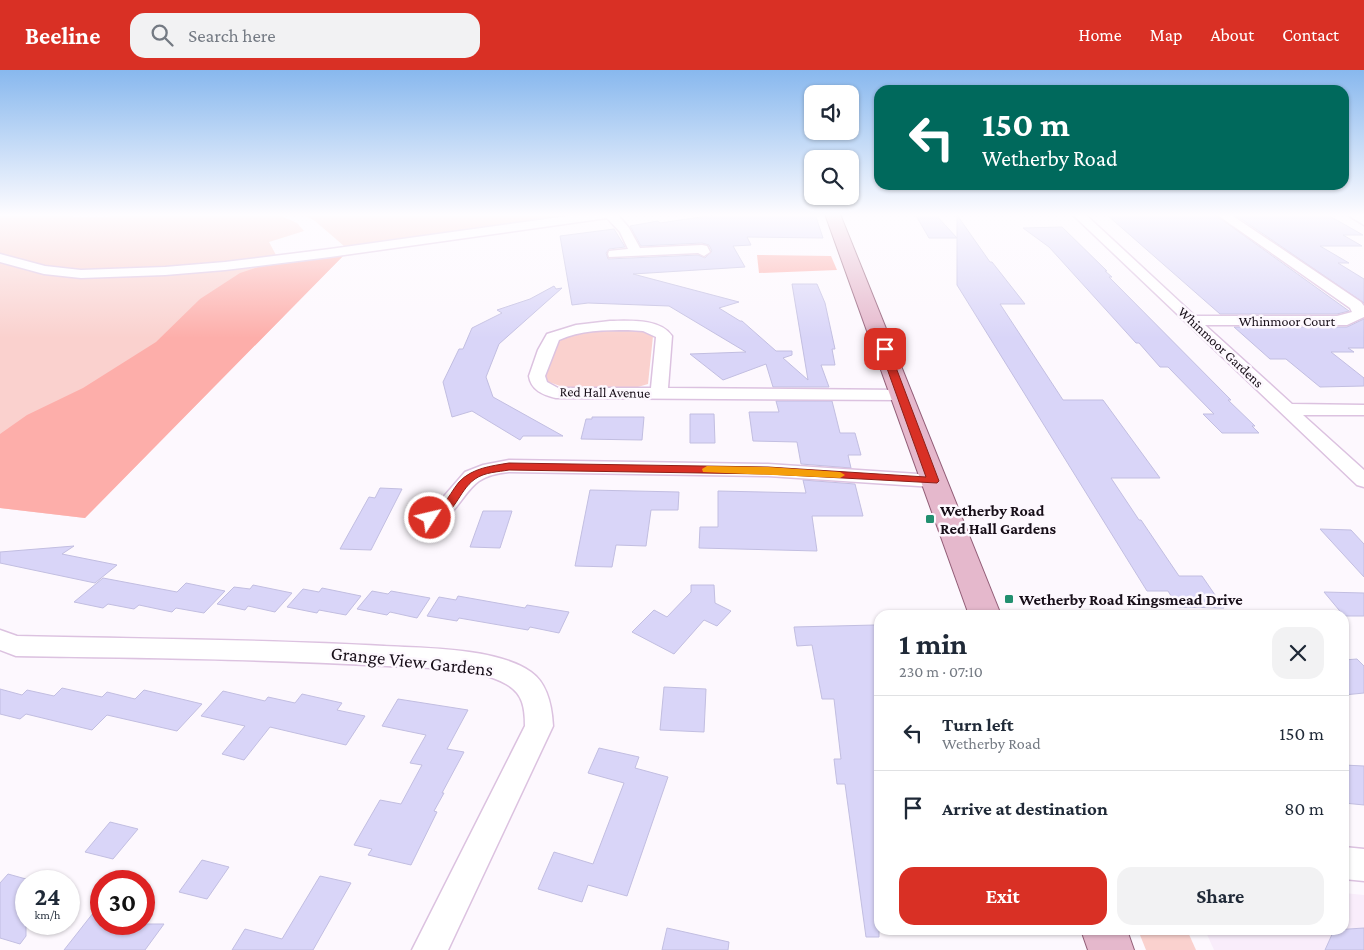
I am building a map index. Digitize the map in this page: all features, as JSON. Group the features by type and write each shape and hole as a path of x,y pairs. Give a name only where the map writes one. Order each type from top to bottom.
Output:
{"main road":[{"path":"848,255 903,395 933,481 984,610"},
{"path":"1106,935 1111,950"}],"street":[{"path":"0,258 44,270 81,274 165,271 313,255"},
{"name":"Whinmoor Gardens","path":"1122,255 1364,481"},
{"name":"Whinmoor Court","path":"1192,320 1337,321 1347,320 1359,314 1356,304 1283,255"},
{"name":"Red Hall Avenue","path":"659,393 664,336 657,329 642,325 579,328 562,332 550,340 537,376 537,382 541,386 556,393 903,395"},
{"path":"1288,409 1364,410"},
{"path":"430,518 444,510 471,477 482,471 502,467 768,470 933,481"},
{"name":"Grange View Gardens","path":"0,640 16,646 331,652 439,660 495,668 515,675 530,688 539,705 539,726 430,950"},
{"path":"1349,864 1364,865"}],"shaded area":[{"path":"0,255 319,255 319,259 344,255 85,518 0,508"},
{"path":"344,255 85,518 0,508 0,434 27,415 83,388 156,342 200,299 240,273 261,266"},
{"path":"757,255 831,256 837,270 759,273"},
{"path":"632,328 650,333 653,336 648,384 638,387 563,387 546,381 545,374 557,340 578,332"},
{"path":"1349,894 1364,895 1364,950 1214,950 1207,935 1349,935"},
{"path":"1140,935 1189,935 1196,950 1146,950"}],"building":[{"path":"563,255 607,255 608,259 697,255 705,258 708,255 738,255 745,267 633,274 739,302 719,308 742,321 776,351 792,351 792,355 783,358 808,380 792,284 817,284 825,303 835,349 832,349 835,365 821,365 829,387 773,387 766,364 723,380 690,354 746,352 669,306 588,303 572,305"},
{"path":"957,255 985,255 992,262 1025,304 1000,304 1063,400 1103,400 1160,478 1111,478 1139,520 1141,520 1179,576 1202,576 1224,608 1178,607 1168,591 1147,591 957,285"},
{"path":"1056,255 1091,255 1112,277 1109,277 1231,400 1228,400 1255,426 1252,426 1259,433 1222,433 1203,414 1214,414 1168,367 1160,367 1139,343 1136,343"},
{"path":"1153,255 1271,255 1349,311 1337,314 1220,314"},
{"path":"1294,255 1335,255 1349,263 1338,263 1364,279 1364,303"},
{"path":"554,286 556,289 562,288 499,344 486,377 493,397 563,436 523,436 520,440 472,411 452,417 443,382 459,349 463,349 472,328 502,313 497,310 530,299"},
{"path":"1364,319 1364,348 1348,348 1354,352 1331,352 1364,378 1364,386 1320,387 1286,359 1270,359 1234,327 1347,327"},
{"path":"776,401 832,401 840,433 855,433 861,455 848,455 851,468 801,464 797,442 753,441 749,412 779,412"},
{"path":"690,414 714,414 715,443 690,443"},
{"path":"592,417 644,417 642,440 581,439 586,419 592,419"},
{"path":"803,480 855,484 863,516 812,516 817,551 699,548 700,527 718,527 718,491 806,493"},
{"path":"380,488 402,489 371,550 340,549 369,497 375,498"},
{"path":"590,490 679,492 678,510 651,510 646,546 616,545 612,567 575,566"},
{"path":"483,511 512,511 500,548 470,547"},
{"path":"1320,529 1351,530 1364,544 1364,577"},
{"path":"74,546 62,554 117,565 95,583 0,563 0,552"},
{"path":"103,578 177,592 186,583 225,591 204,613 176,608 172,612 139,605 134,609 108,604 103,608 74,602"},
{"path":"253,585 292,593 275,612 248,606 245,610 217,604 234,587 250,589"},
{"path":"691,585 714,585 715,603 731,611 717,626 704,620 674,654 632,632 654,610 667,617 691,592"},
{"path":"322,588 361,596 346,615 319,610 317,613 287,607 303,589 319,592"},
{"path":"372,591 388,594 391,591 430,598 417,618 390,612 387,615 357,609"},
{"path":"1324,592 1364,593 1364,616 1349,616 1349,610 1339,610"},
{"path":"458,596 525,608 527,605 569,612 559,633 530,627 528,630 459,618 457,621 427,616 439,597 456,600"},
{"path":"874,625 874,935 879,935 879,937 866,937 845,784 837,784 834,759 841,759 834,699 822,699 812,645 797,646 794,627"},
{"path":"1357,659 1364,666 1364,693 1349,694 1349,660"},
{"path":"664,687 706,689 704,732 660,730"},
{"path":"62,688 102,697 107,692 135,699 144,690 202,704 177,731 107,715 92,730 26,714 20,719 0,714 0,689 22,695 27,690 54,696"},
{"path":"223,691 265,701 268,697 295,703 302,694 342,703 337,710 365,716 346,745 270,727 244,760 222,754 245,726 201,716"},
{"path":"398,699 468,710 447,749 464,752 442,793 444,793 434,811 437,812 411,865 368,855 372,849 354,845 380,800 401,804 422,765 410,763 426,735 382,726"},
{"path":"599,748 639,757 635,768 668,777 627,896 588,885 582,902 538,889 554,852 593,864 624,783 588,773"},
{"path":"1349,765 1364,766 1364,805 1349,804"},
{"path":"110,822 138,829 113,859 85,852"},
{"path":"202,860 229,867 207,899 179,892"},
{"path":"8,874 15,876 15,935 26,935 20,944 0,938 0,883"},
{"path":"320,876 351,883 313,950 232,950 245,929 282,939"},
{"path":"90,917 90,935 155,935 155,924 164,924 145,950 64,950 76,935 80,935 80,930"},
{"path":"667,928 729,942 728,950 662,950"},
{"path":"1364,928 1364,950 1325,950 1332,935 1349,935 1349,929"}],"slow traffic":[{"path":"707,469 768,470 840,475"}],"place":[{"name":"Wetherby Road Red Hall Gardens","path":"930,519"},
{"name":"Wetherby Road Kingsmead Drive","path":"1009,599"}],"route":[{"path":"430,518 444,510 471,477 482,471 509,466 768,470 933,481 885,349"}]}
